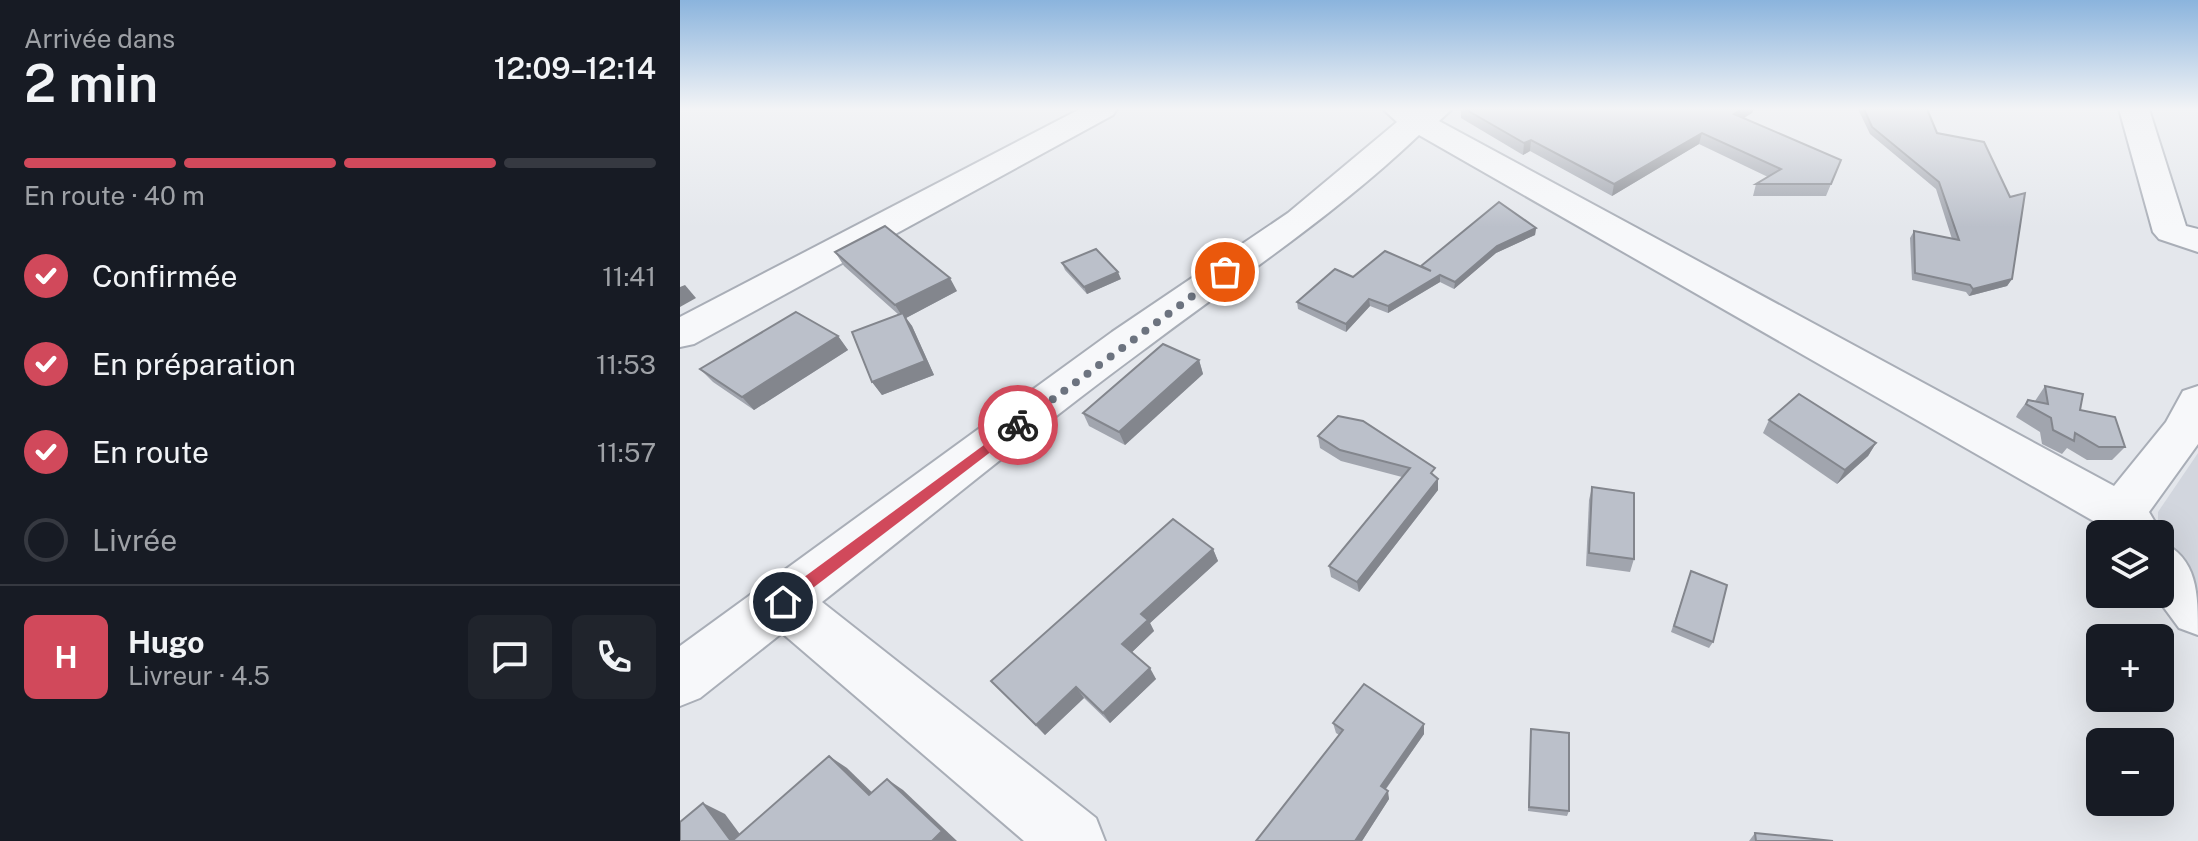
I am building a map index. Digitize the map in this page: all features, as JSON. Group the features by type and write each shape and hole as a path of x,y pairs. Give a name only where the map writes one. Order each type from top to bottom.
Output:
{"street":[{"path":"680,334 1029,148"},
{"path":"680,679 1126,342 1300,220 1368,166 1384,148"},
{"path":"1477,148 2122,520"},
{"path":"2146,148 2171,232 2198,241"},
{"path":"2131,520 2198,402"},
{"path":"2174,581 2198,611"},
{"path":"783,602 1073,841"}],"shaded area":[{"path":"2198,453 2198,590 2174,561 2174,520 2158,520 2158,512"}],"building":[{"path":"1547,148 1676,148 1614,184"},
{"path":"1735,148 1814,148 1841,160 1831,184 1756,184 1781,169"},
{"path":"1898,148 1987,148 2010,197 2025,193 2012,279 1973,289 1970,285 1915,273 1914,231 1959,240 1939,182"},
{"path":"1499,202 1536,228 1497,246 1455,282 1440,275 1388,306 1369,299 1346,324 1297,302 1335,269 1353,277 1385,251 1431,271 1421,266"},
{"path":"885,226 950,278 895,305 835,252"},
{"path":"1096,249 1118,272 1084,287 1062,263"},
{"path":"796,312 838,336 742,397 700,369"},
{"path":"903,313 925,361 872,382 852,332"},
{"path":"1163,344 1199,360 1119,432 1083,413"},
{"path":"2045,386 2083,394 2080,410 2115,417 2125,447 2099,447 2075,433 2074,441 2053,430 2051,418 2026,404 2028,400 2048,404"},
{"path":"1799,394 1876,443 1845,470 1769,420"},
{"path":"1338,416 1363,421 1435,468 1431,473 1438,479 1357,582 1329,566 1410,468 1340,450 1318,436"},
{"path":"1592,487 1634,493 1634,559 1589,553"},
{"path":"1173,519 1213,549 1141,614 1148,620 1122,644 1150,668 1103,713 1076,687 1036,725 991,681"},
{"path":"1691,571 1727,585 1713,642 1674,626"},
{"path":"1364,684 1424,724 1381,786 1388,791 1355,841 1256,841 1343,730 1333,723"},
{"path":"1531,729 1569,733 1569,811 1529,807"},
{"path":"829,756 869,795 887,779 942,831 932,841 732,841"},
{"path":"703,803 731,841 680,841 680,822"},
{"path":"1755,833 1833,841 1756,841"}],"way so far":[{"path":"1018,425 1126,342 1225,272"}],"route":[{"path":"783,602 1018,425"}]}
